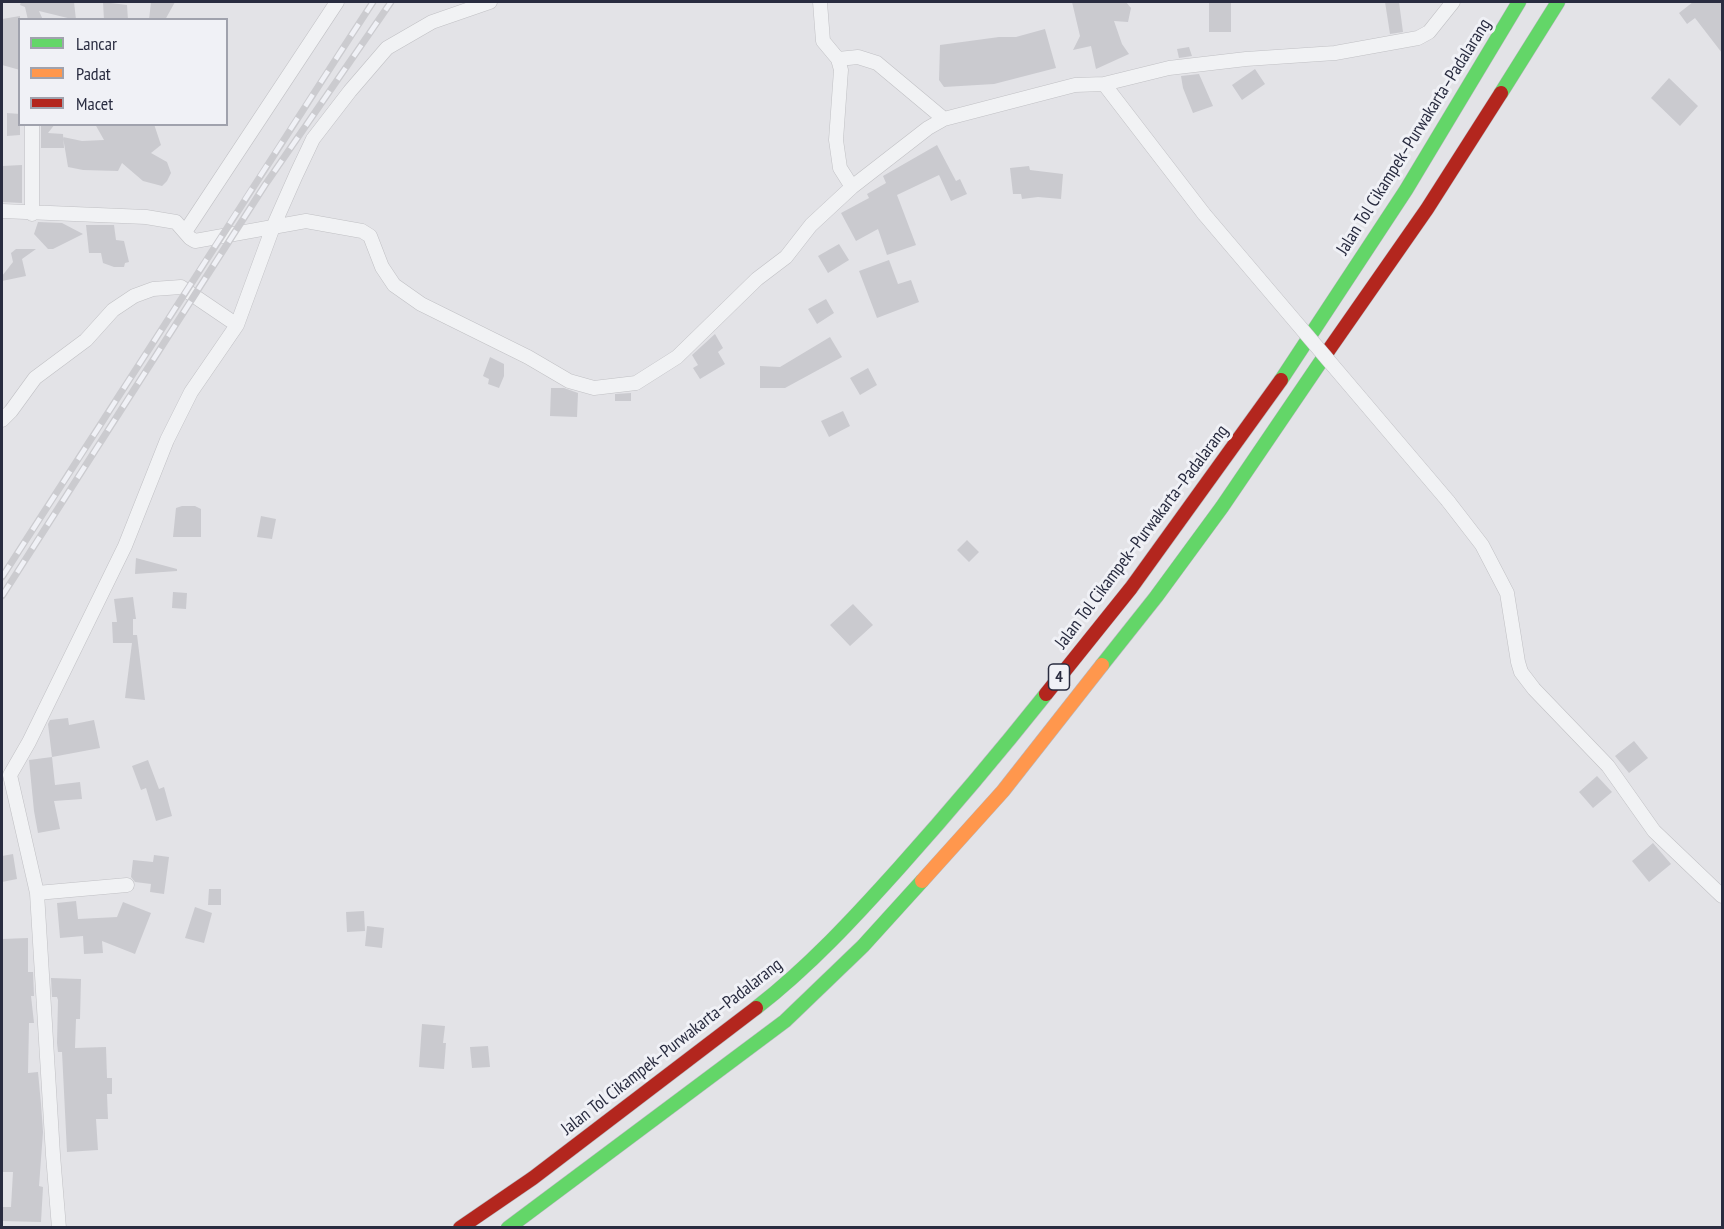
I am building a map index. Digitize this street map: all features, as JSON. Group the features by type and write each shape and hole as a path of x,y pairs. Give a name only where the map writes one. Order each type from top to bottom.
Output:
{"highway":[{"name":"Jalan Tol Cikampek–Purwakarta–Padalarang","path":"460,1227 533,1178 790,982 870,900 976,781 1131,588 1274,390 1406,190 1519,2"},
{"name":"4","path":"508,1227 785,1021 863,946 1003,791 1156,597 1222,507 1291,403 1427,209 1556,4"}],"street":[{"path":"185,232 337,2"},
{"path":"2,787 29,742 125,546 172,430 191,392 237,325 273,227 314,139 350,91 387,48 432,22 490,2"},
{"path":"820,2 823,41 838,58 841,70 836,140 840,168 852,187"},
{"path":"2,211 146,217 176,222 195,241 306,221 362,231 370,236 382,267 394,285 421,304 528,357 569,381 594,388 636,383 677,357 757,279 786,257 812,225 852,187 918,135 944,119 1075,85 1104,84 1169,68 1246,59 1335,53 1418,38 1429,32 1453,2"},
{"path":"838,58 858,57 877,63 944,119"},
{"path":"1104,84 1204,214 1448,501 1482,545 1507,593 1521,672 1534,689 1608,766 1654,831 1722,896"},
{"path":"32,126 32,214"},
{"path":"2,420 35,378 86,340 113,310 134,296 153,289 181,287 237,325"},
{"path":"10,775 38,893 59,1227"},
{"path":"38,893 127,885"}],"building":[{"path":"21,2 74,2 76,18 39,11 42,18 28,18 25,7 20,5"},
{"path":"103,2 127,5 128,18 104,18"},
{"path":"151,2 175,2 166,18 149,18"},
{"path":"1072,2 1126,2 1131,8 1128,22 1114,21 1122,44 1129,54 1096,69 1091,46 1073,50 1080,36"},
{"path":"1209,2 1231,2 1231,32 1209,32"},
{"path":"1385,2 1399,2 1403,32 1390,34"},
{"path":"1693,2 1722,2 1722,53 1695,18 1687,24 1679,13"},
{"path":"20,16 18,18 18,69 2,65 2,19"},
{"path":"1045,29 1056,68 994,84 944,87 939,80 940,45 1016,37"},
{"path":"1189,47 1192,56 1179,58 1177,49"},
{"path":"1255,69 1265,84 1242,100 1232,85"},
{"path":"1199,74 1213,106 1193,113 1181,76"},
{"path":"1669,78 1698,106 1680,126 1651,98"},
{"path":"7,113 18,114 20,135 7,136"},
{"path":"41,126 53,126 48,133 63,134 64,148 41,148"},
{"path":"96,126 155,126 161,145 151,153 167,162 171,173 167,181 162,186 143,181 122,163 118,171 68,167 63,137 82,141 104,140"},
{"path":"937,145 956,181 960,179 967,194 951,201 939,175 897,195 916,245 887,255 878,229 856,241 841,213 869,198 867,194 886,183 883,176"},
{"path":"22,165 22,203 2,202 2,166"},
{"path":"1029,166 1030,170 1063,174 1061,199 1038,197 1022,199 1021,194 1013,194 1010,168"},
{"path":"38,222 62,223 83,234 53,249 48,249 34,234"},
{"path":"86,225 114,225 116,240 124,241 129,262 125,263 124,267 114,267 103,263 101,253 89,253"},
{"path":"839,244 849,260 828,273 818,256"},
{"path":"16,249 36,249 22,259 26,276 2,281 2,276 13,262 11,253"},
{"path":"889,260 898,284 911,280 919,302 877,318 859,271"},
{"path":"826,299 834,313 817,324 808,309"},
{"path":"715,334 723,348 718,352 725,364 700,379 693,368 698,365 692,355"},
{"path":"830,337 842,357 785,388 760,388 760,366 780,367"},
{"path":"490,357 504,364 504,376 499,388 488,384 489,379 483,376"},
{"path":"868,368 877,385 860,395 850,378"},
{"path":"551,388 564,388 578,393 577,417 550,416"},
{"path":"631,393 631,401 615,401 615,394"},
{"path":"843,411 850,426 829,437 821,421"},
{"path":"195,506 201,509 201,537 173,537 176,508"},
{"path":"261,516 276,519 272,539 257,537"},
{"path":"967,540 979,552 969,562 957,550"},
{"path":"136,558 177,569 177,571 135,574"},
{"path":"173,592 187,593 186,609 172,608"},
{"path":"133,597 136,619 133,619 133,635 137,635 145,700 125,698 132,643 113,643 112,622 117,622 114,599"},
{"path":"853,604 873,625 850,646 830,625"},
{"path":"68,718 69,725 94,720 100,748 52,757 48,724 50,720"},
{"path":"1634,741 1648,758 1629,773 1615,756"},
{"path":"52,757 55,785 80,782 82,799 54,801 60,829 38,833 29,760"},
{"path":"148,760 159,789 164,787 172,816 156,821 146,788 141,790 132,766"},
{"path":"1597,776 1612,792 1593,808 1579,792"},
{"path":"1653,843 1671,864 1649,882 1632,861"},
{"path":"13,854 17,879 2,882 2,856"},
{"path":"154,855 169,857 164,894 150,892 151,884 135,882 131,877 133,860 153,862"},
{"path":"209,889 221,889 221,905 208,905"},
{"path":"76,901 78,919 117,917 123,902 151,913 135,954 102,941 103,953 84,954 83,936 60,938 57,903"},
{"path":"195,907 212,913 204,943 185,938"},
{"path":"364,911 365,931 347,932 346,912"},
{"path":"367,926 384,928 382,948 365,946"},
{"path":"28,938 28,972 33,972 34,996 31,996 34,1023 29,1023 28,1073 38,1072 41,1104 43,1132 39,1186 43,1187 41,1222 2,1221 2,1207 11,1207 13,1172 2,1172 2,939"},
{"path":"51,978 81,979 80,1019 76,1019 75,1048 106,1047 107,1078 112,1078 112,1094 107,1094 108,1119 96,1119 98,1150 67,1152 62,1052 58,1052 57,1043 58,1000 57,997 52,997"},
{"path":"422,1024 445,1026 444,1069 419,1067"},
{"path":"488,1046 490,1067 472,1068 470,1047"}],"railway":[{"path":"2,577 373,2"},
{"path":"2,596 265,185 391,2"}],"traffic: fast":[{"path":"1281,380 1406,190 1519,2"},
{"path":"1501,93 1558,2"},
{"path":"1102,665 1156,597 1222,507 1328,351"},
{"path":"756,1008 813,959 866,905 956,803 1046,694"},
{"path":"508,1228 785,1021 863,946 922,881"}],"traffic: slow":[{"path":"922,881 1003,791 1102,665"}],"traffic: jam":[{"path":"1328,351 1427,209 1501,93"},
{"path":"1046,694 1131,588 1281,380"},
{"path":"460,1228 533,1178 756,1008"}]}
